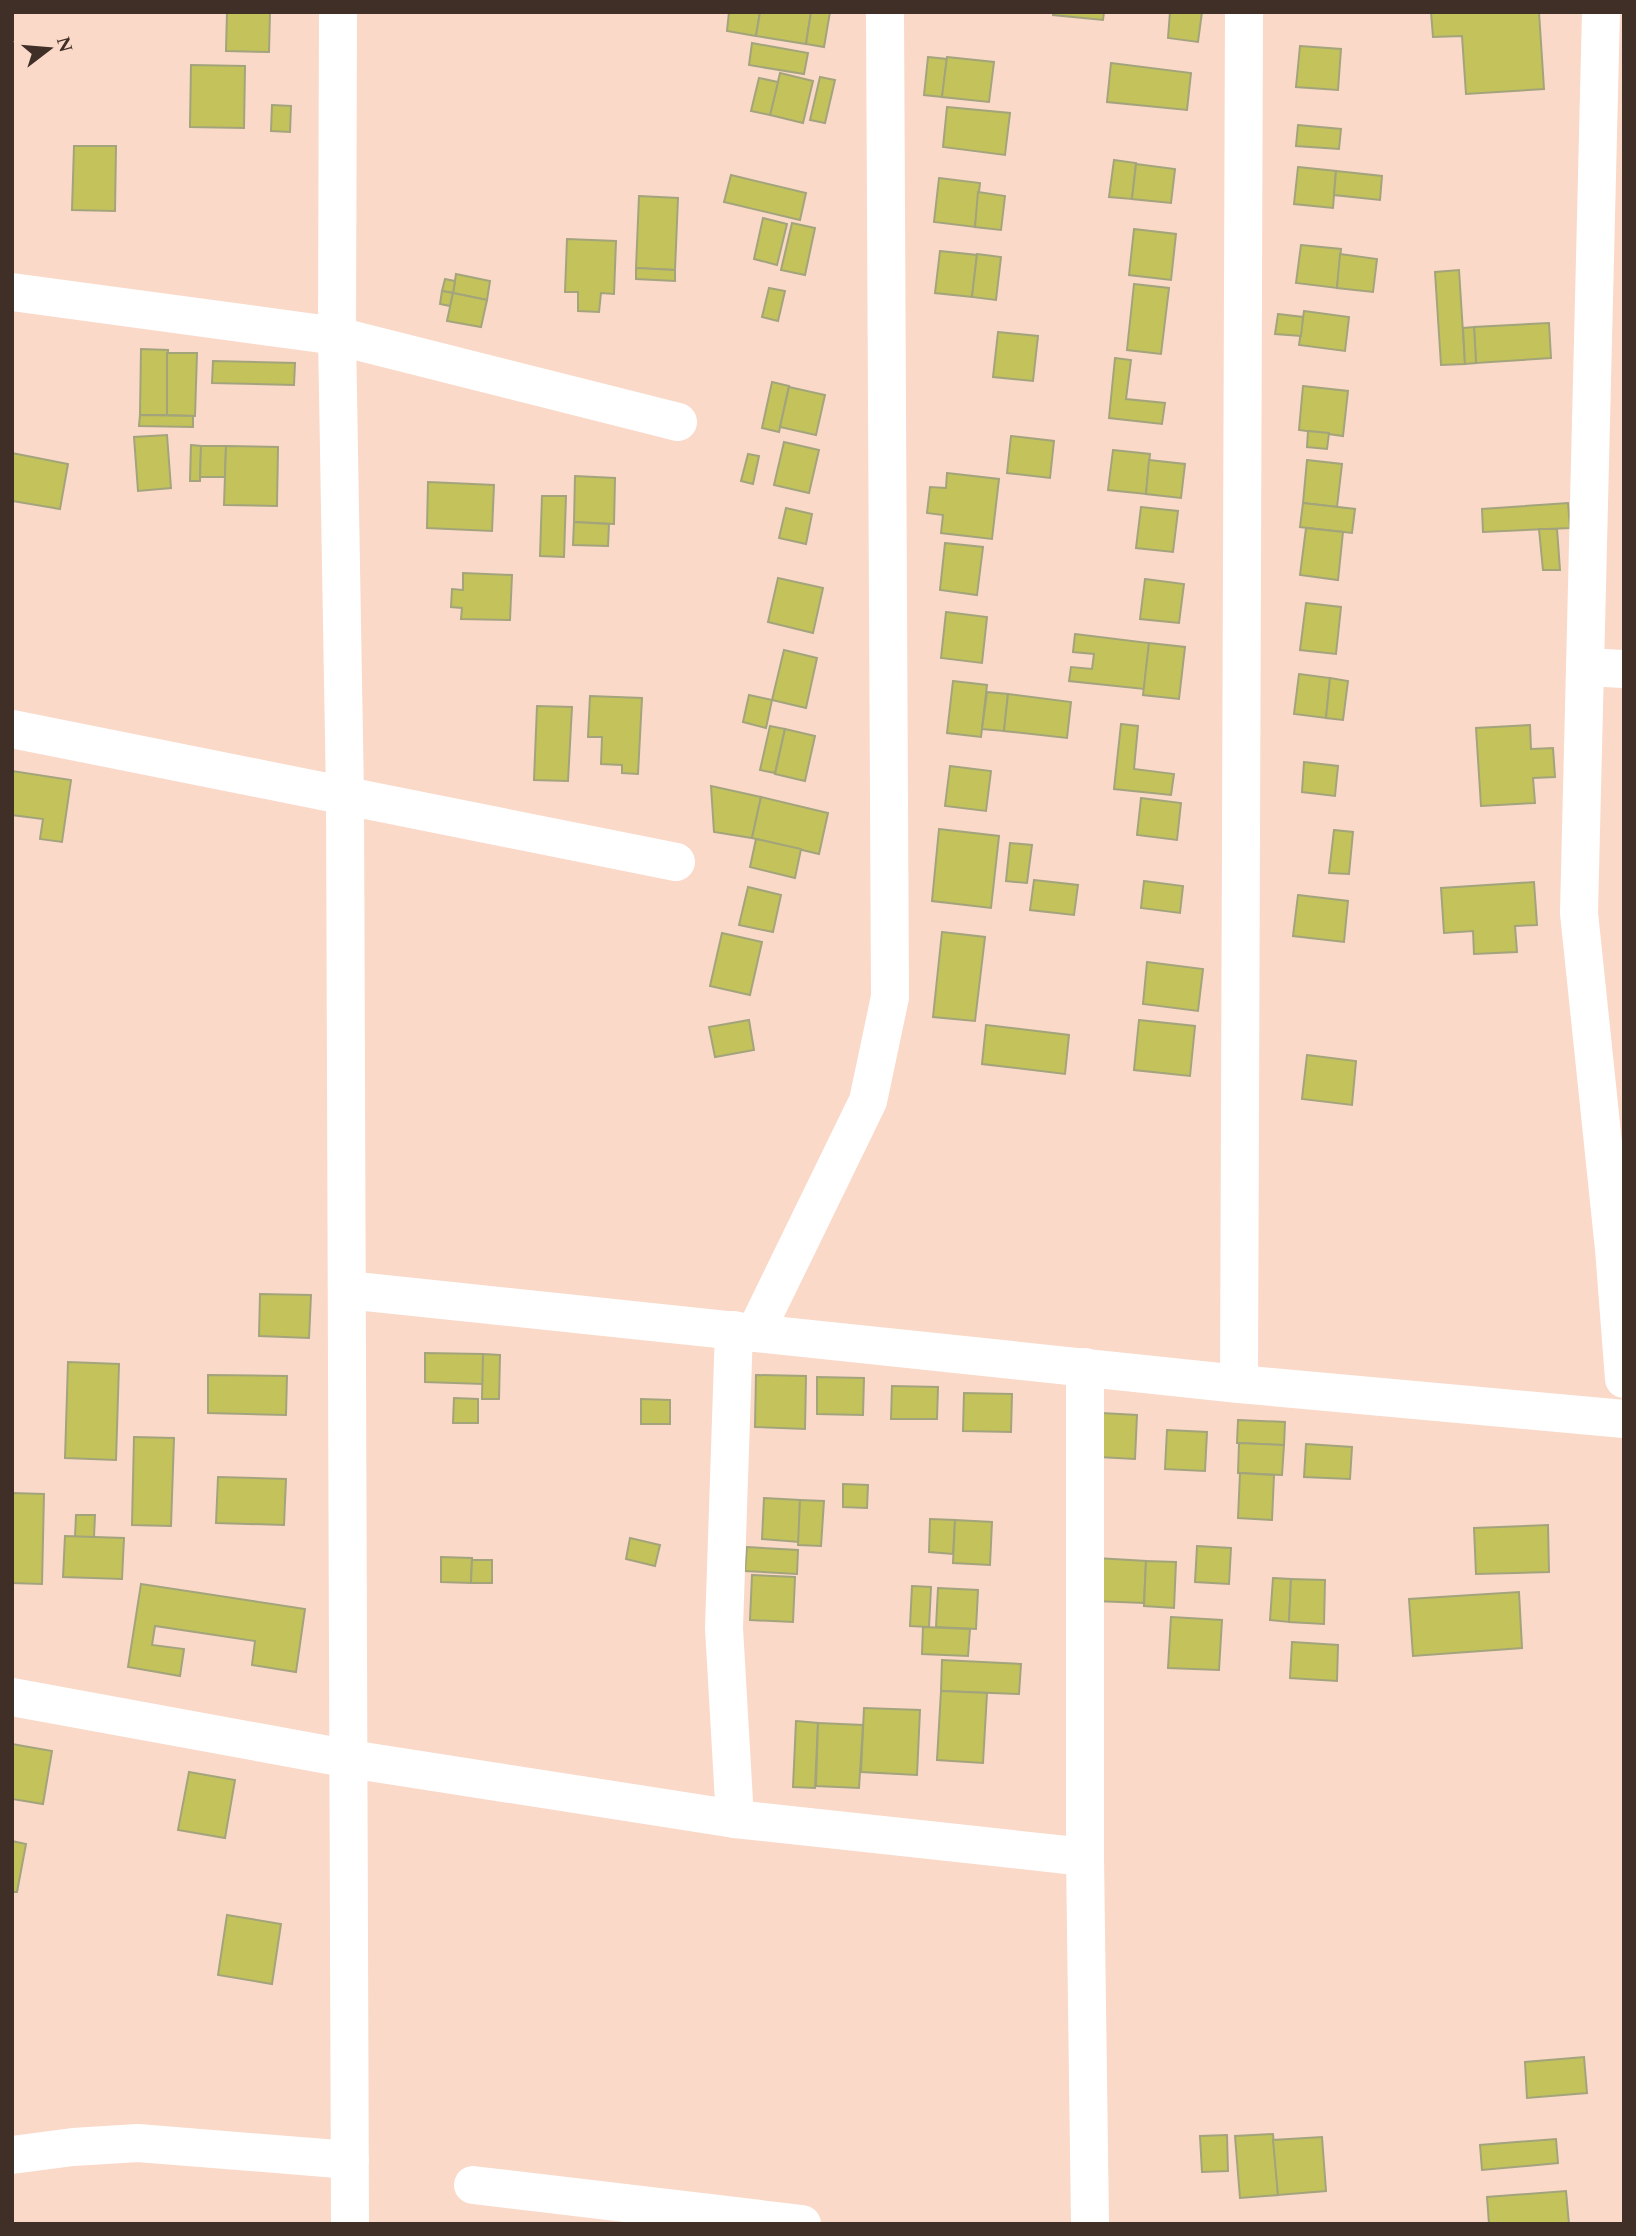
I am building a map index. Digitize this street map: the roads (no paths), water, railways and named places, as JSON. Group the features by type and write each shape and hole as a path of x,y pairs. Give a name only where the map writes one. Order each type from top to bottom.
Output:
{"street":[{"path":"338,12 338,336 345,795 350,2224"},
{"path":"735,1819 724,1628 744,1331 868,1101 890,997 885,12"},
{"path":"1239,1384 1244,12"},
{"path":"1601,12 1579,913 1616,1200 1624,1379"},
{"path":"12,292 338,336 678,422"},
{"path":"1585,667 1624,669"},
{"path":"12,729 676,862"},
{"path":"347,1290 1239,1384 1624,1419"},
{"path":"1086,1367 1085,1857 1090,2224"},
{"path":"12,1696 349,1759 735,1819 1085,1857"},
{"path":"12,2155 73,2147 138,2143 349,2160"},
{"path":"473,2185 802,2224"}]}
